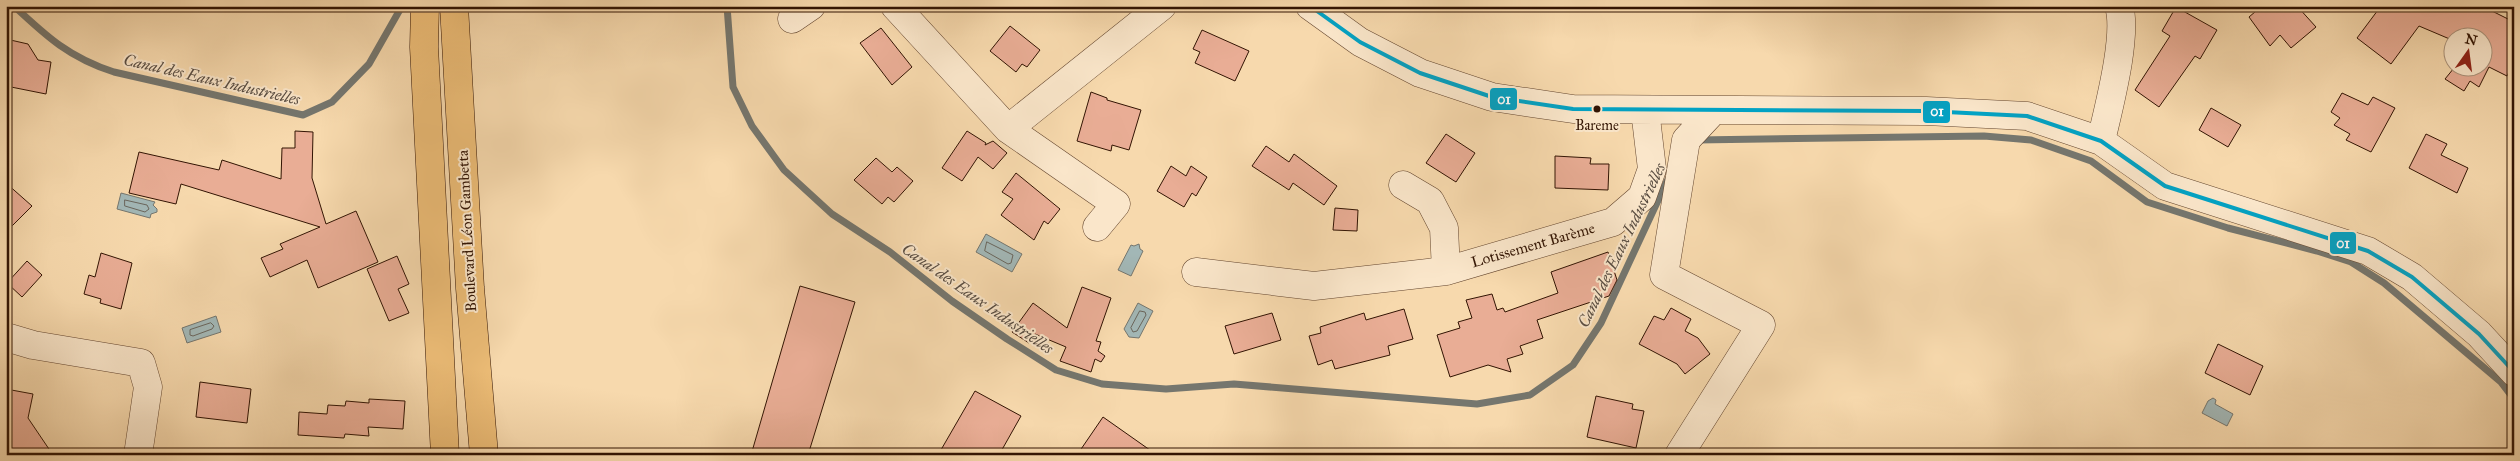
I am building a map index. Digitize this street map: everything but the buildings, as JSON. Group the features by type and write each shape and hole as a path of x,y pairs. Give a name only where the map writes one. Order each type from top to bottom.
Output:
{"main road":[{"path":"425,6 424,47 445,455"},
{"name":"Boulevard Léon Gambetta","path":"454,6 470,288 484,455"}],"street":[{"path":"896,6 1008,129 1116,204 1097,227"},
{"path":"1008,129 1162,6"},
{"path":"1310,6 1360,42 1420,73 1492,97 1573,109 1926,111 2027,116 2101,141 2165,186 2368,251 2412,277 2479,334 2514,372"},
{"path":"2101,141 2115,79 2120,34 2119,6"},
{"name":"Lotissement Barème","path":"1196,272 1314,286 1446,271 1613,222 1642,197 1652,169 1645,110"},
{"path":"1680,455 1761,325 1664,275 1686,140 1713,111"},
{"path":"1403,185 1430,201 1444,228 1446,271"},
{"path":"6,338 33,345 141,362 148,387 138,455"}],"water":[{"path":"121,193 155,202 153,205 157,212 151,214 150,218 117,209"},
{"path":"986,234 1022,254 1012,272 976,252"},
{"path":"1139,244 1140,249 1143,251 1131,276 1118,270 1131,245"},
{"path":"1138,303 1153,311 1139,338 1129,337 1124,329"},
{"path":"216,316 221,332 187,343 182,328"},
{"path":"2213,398 2216,400 2215,404 2233,414 2227,426 2202,413 2208,401"}],"waterway":[{"name":"Canal des Eaux Industrielles","path":"14,6 60,45 84,60 98,66 114,72 303,115 332,102 369,64 402,6"},
{"name":"Canal des Eaux Industrielles","path":"727,6 733,87 752,126 784,170 832,214 890,252 952,301 1007,339 1056,370 1102,384 1166,389 1234,384 1477,404 1530,395 1573,365 1601,323 1668,179"},
{"name":"Canal des Eaux Industrielles","path":"1697,140 1984,136 2031,140 2091,161 2147,202 2228,228 2317,251 2351,262 2384,283 2501,382 2514,399"}],"transit line":[{"name":"01","path":"1310,6 1360,42 1420,73 1492,97 1573,109 1926,111 2027,116 2101,141 2165,186 2368,251 2412,277 2479,334 2514,372"}],"place":[{"name":"Bareme","path":"1597,109"}]}
